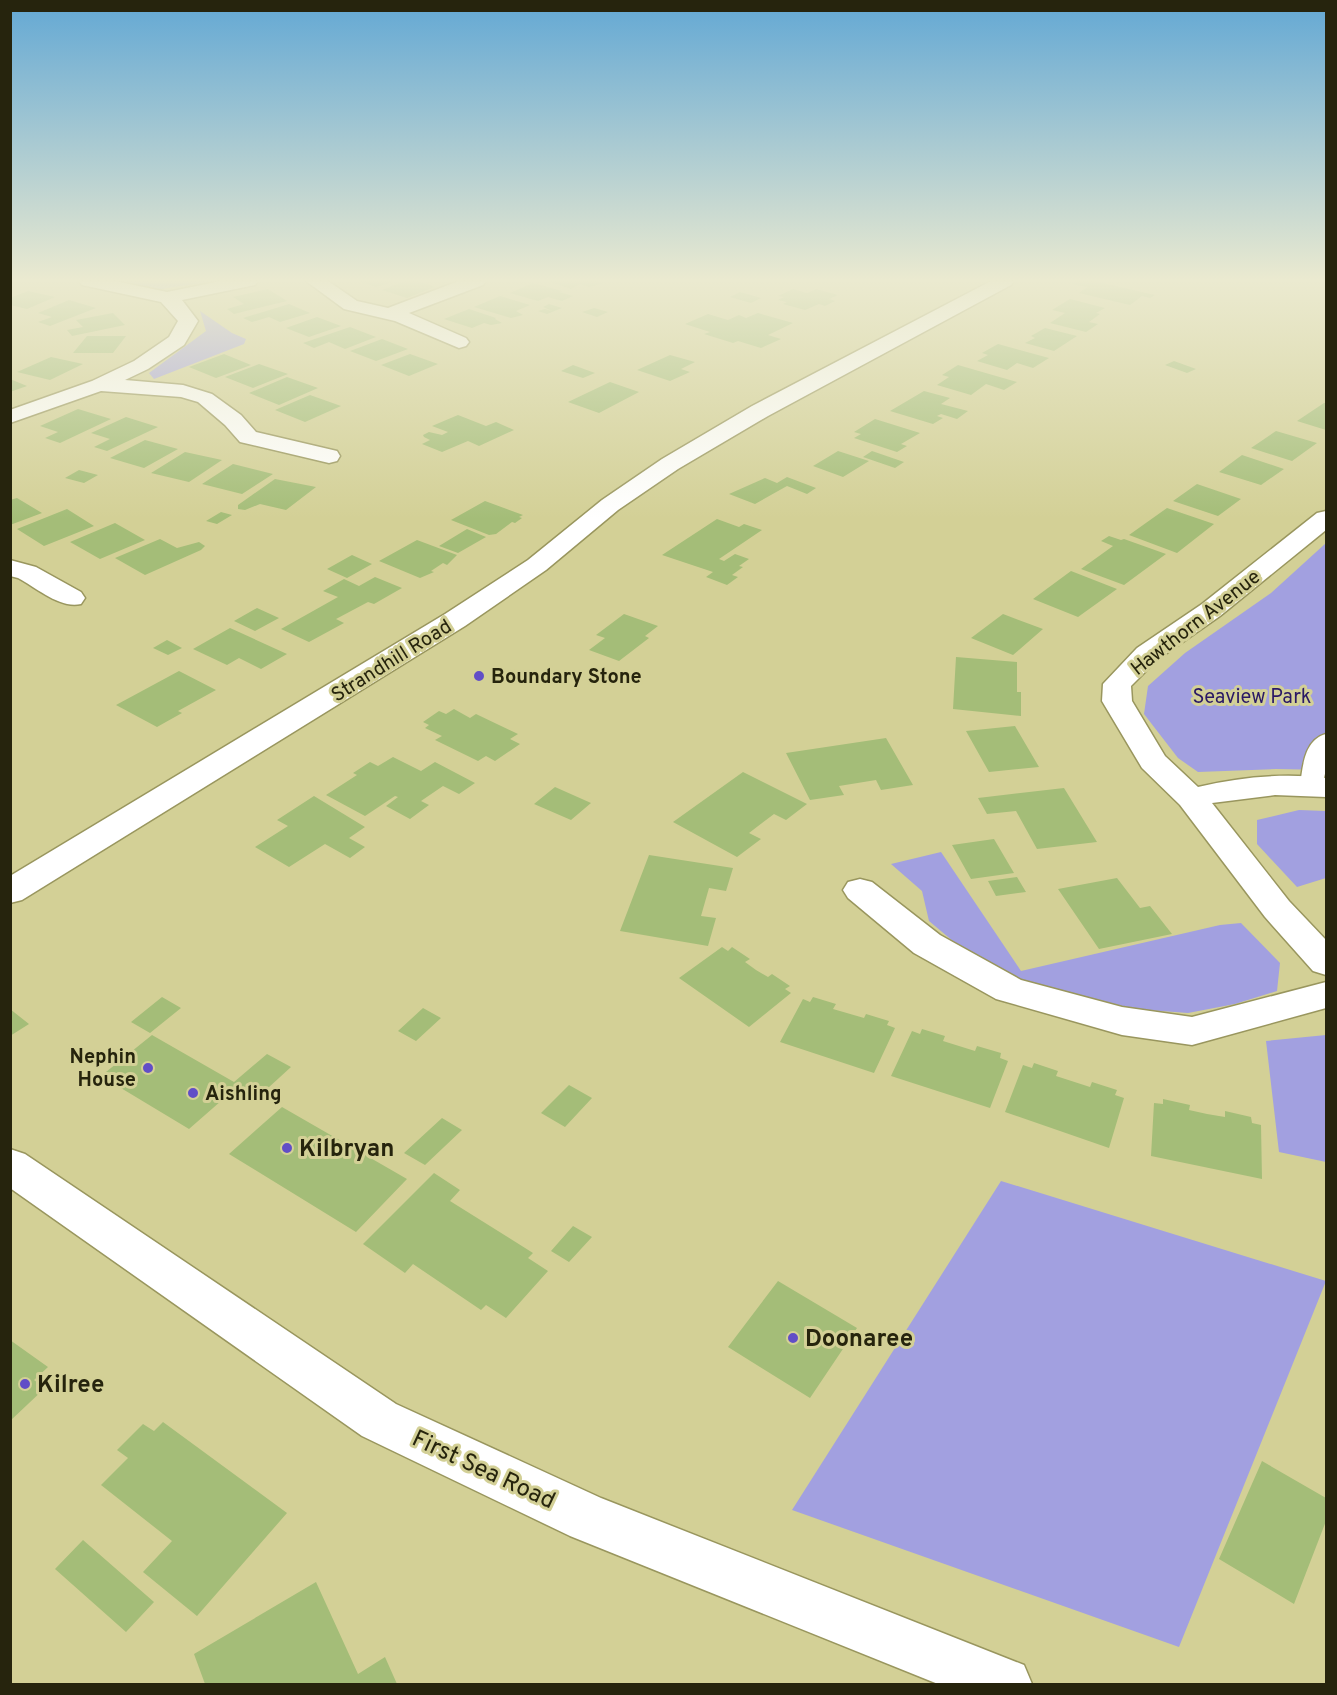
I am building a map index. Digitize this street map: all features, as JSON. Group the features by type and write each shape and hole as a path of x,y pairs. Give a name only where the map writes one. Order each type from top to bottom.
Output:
{"street":[{"path":"10,417 99,385 149,360"},
{"name":"Strandhill Road","path":"10,892 455,620 537,565 618,499 670,464 760,411 856,360"},
{"path":"99,385 183,391 205,398 233,420 248,437 330,456"},
{"name":"Hawthorn Avenue","path":"1191,798 1153,761 1117,701 1117,684 1147,654 1211,610 1326,518"},
{"path":"10,568 27,572 72,598"},
{"path":"1319,786 1234,788 1191,798 1277,909 1326,962"},
{"path":"860,890 927,944 1009,990 1122,1021 1192,1031 1326,995"},
{"name":"First Sea Road","path":"10,1167 379,1420 588,1518 1005,1684"}],"lane":[{"path":"1319,786 1316,753 1326,741"}],"green space":[{"path":"167,360 203,360 154,379 149,373"},
{"name":"Seaview Park","path":"1326,543 1326,770 1198,772 1178,758 1144,714 1148,686 1185,653 1271,593"},
{"path":"1299,810 1326,811 1326,878 1297,887 1257,844 1257,820"},
{"path":"941,852 1021,971 1220,925 1241,923 1280,963 1277,991 1235,1004 1188,1013 1121,1008 1023,981 960,947 929,921 922,891 891,864"},
{"path":"1326,1035 1326,1162 1279,1152 1266,1041"},
{"path":"1001,1181 1326,1281 1179,1647 792,1510"}],"building":[{"path":"44,360 65,360 83,364 50,380 17,372"},
{"path":"208,360 239,360 251,365 216,378 189,367"},
{"path":"394,360 427,360 438,364 409,376 381,365"},
{"path":"659,360 695,362 681,369 690,372 670,381 637,370"},
{"path":"1046,360 1033,368 1017,363 1007,370 977,361"},
{"path":"1174,361 1196,369 1187,373 1165,365"},
{"path":"259,364 288,374 253,388 225,377"},
{"path":"573,365 595,373 583,378 561,371"},
{"path":"958,365 1017,382 1004,390 986,384 971,395 937,385 949,377 942,375"},
{"path":"287,377 318,388 279,405 249,393"},
{"path":"10,379 27,386 10,392"},
{"path":"610,382 639,392 599,413 568,402"},
{"path":"924,391 950,398 941,404 968,411 957,419 941,414 937,416 943,418 933,424 890,411"},
{"path":"310,395 341,406 305,422 275,410"},
{"path":"1326,403 1326,430 1297,421"},
{"path":"78,409 111,419 60,443 45,438 58,432 40,426"},
{"path":"458,415 486,426 496,422 514,430 479,446 468,441 442,452 422,444 430,440 423,435 429,432 442,435 448,432 432,426"},
{"path":"126,417 158,427 107,451 94,447 110,439 91,433"},
{"path":"875,419 920,433 901,444 907,446 897,452 854,438 861,434 854,432"},
{"path":"1276,431 1317,443 1292,461 1251,448"},
{"path":"145,440 178,449 144,468 110,458"},
{"path":"838,451 869,461 843,477 813,466"},
{"path":"872,451 904,462 895,468 863,457"},
{"path":"185,452 222,460 189,482 151,473"},
{"path":"1242,455 1284,469 1261,485 1219,472"},
{"path":"233,464 273,474 242,494 202,484"},
{"path":"79,470 98,475 84,483 65,478"},
{"path":"787,477 816,488 807,494 787,486 755,504 729,494 765,478 777,483"},
{"path":"275,479 316,487 286,510 260,504 245,510 238,509 238,505"},
{"path":"1197,484 1241,499 1218,516 1173,501"},
{"path":"17,498 42,513 10,525 10,500"},
{"path":"485,501 523,515 519,517 522,518 515,523 512,522 496,534 489,535 451,520"},
{"path":"1167,508 1214,524 1177,553 1129,535"},
{"path":"67,509 94,526 44,546 17,529"},
{"path":"221,512 232,515 217,524 206,521"},
{"path":"717,519 739,527 744,524 762,530 719,559 724,561 735,554 749,559 732,575 738,577 727,585 706,577 713,572 662,555"},
{"path":"115,523 145,540 100,559 70,542"},
{"path":"467,529 486,537 458,553 439,546"},
{"path":"1109,536 1166,554 1124,585 1081,569 1113,546 1101,541"},
{"path":"160,539 177,548 199,542 205,546 201,550 145,575 115,558"},
{"path":"417,540 457,555 447,565 443,563 431,571 434,572 420,578 379,561"},
{"path":"352,555 372,564 347,578 327,569"},
{"path":"1071,571 1117,589 1078,617 1033,599"},
{"path":"375,577 402,588 374,604 368,602 336,619 344,623 309,642 281,629 338,597 323,591 344,579 359,586"},
{"path":"257,608 279,618 255,631 234,621"},
{"path":"624,614 658,626 645,636 649,638 619,661 589,650 605,638 596,635"},
{"path":"1003,614 1043,629 1013,655 971,638"},
{"path":"230,628 287,654 261,669 239,658 227,665 193,649"},
{"path":"167,640 182,648 168,655 153,648"},
{"path":"956,657 1017,662 1017,692 1021,692 1021,716 953,709"},
{"path":"179,671 216,690 178,711 182,713 157,727 116,705"},
{"path":"454,709 470,718 476,714 518,734 510,739 520,744 495,761 486,756 478,761 435,740 442,736 425,728 429,725 423,722 439,711 446,714"},
{"path":"1015,726 1039,767 989,772 966,731"},
{"path":"886,738 913,785 881,790 876,780 839,786 844,795 810,800 786,753"},
{"path":"393,757 421,771 435,762 475,783 459,794 443,786 421,801 429,805 410,819 386,806 398,797 395,796 365,816 326,795 357,775 353,773 370,762 378,766"},
{"path":"743,772 807,804 786,820 774,814 749,833 761,839 737,857 673,822"},
{"path":"555,787 591,803 571,820 534,804"},
{"path":"1064,788 1097,842 1037,849 1016,811 987,814 978,798"},
{"path":"314,796 365,827 349,838 365,847 350,858 325,844 289,867 255,847 288,826 277,820"},
{"path":"994,839 1014,873 971,879 952,845"},
{"path":"649,855 733,868 726,891 709,888 701,916 716,918 708,946 620,931"},
{"path":"1017,877 1026,892 996,896 988,881"},
{"path":"1117,878 1140,908 1150,906 1172,934 1099,949 1058,889"},
{"path":"722,947 728,951 732,947 750,959 745,962 756,970 768,977 772,974 790,986 785,989 791,993 749,1027 679,978"},
{"path":"162,997 181,1008 150,1033 131,1022"},
{"path":"813,997 836,1004 833,1009 864,1018 866,1014 889,1021 887,1025 895,1028 874,1073 780,1042 803,999 810,1002"},
{"path":"423,1008 441,1018 416,1041 398,1031"},
{"path":"10,1009 29,1024 10,1036"},
{"path":"922,1029 945,1036 943,1041 975,1051 977,1046 1001,1053 1000,1058 1008,1061 990,1108 891,1076 912,1031 920,1034"},
{"path":"152,1035 234,1082 267,1054 291,1067 256,1099 237,1087 189,1129 101,1076"},
{"path":"1034,1063 1058,1071 1056,1076 1090,1087 1092,1082 1117,1090 1115,1095 1124,1098 1109,1148 1005,1112 1023,1065 1032,1068"},
{"path":"569,1085 592,1098 565,1127 541,1113"},
{"path":"1163,1099 1190,1105 1189,1110 1207,1114 1225,1117 1225,1111 1251,1117 1252,1123 1261,1125 1262,1179 1151,1156 1154,1103 1163,1104"},
{"path":"282,1107 407,1179 356,1232 229,1154"},
{"path":"442,1118 462,1130 425,1165 404,1153"},
{"path":"434,1173 460,1190 450,1201 533,1253 528,1258 548,1271 506,1318 486,1305 481,1310 413,1264 405,1273 363,1244"},
{"path":"573,1226 592,1237 569,1262 551,1251"},
{"name":"Doonaree","path":"778,1281 857,1328 810,1398 728,1347"},
{"name":"Kilree","path":"10,1340 48,1367 34,1380 45,1388 10,1421"},
{"path":"163,1422 287,1513 197,1616 143,1572 172,1541 101,1485 128,1458 117,1450 143,1424 154,1431"},
{"path":"1262,1461 1326,1498 1326,1521 1294,1604 1219,1559"},
{"path":"83,1540 154,1602 126,1632 55,1569"},
{"path":"316,1582 358,1674 385,1657 397,1684 205,1684 194,1654"}],"place":[{"name":"Boundary Stone","path":"479,676"},
{"name":"Nephin House","path":"148,1068"},
{"name":"Aishling","path":"193,1093"},
{"name":"Kilbryan","path":"287,1148"},
{"name":"Doonaree","path":"793,1338"},
{"name":"Kilree","path":"25,1384"}]}
